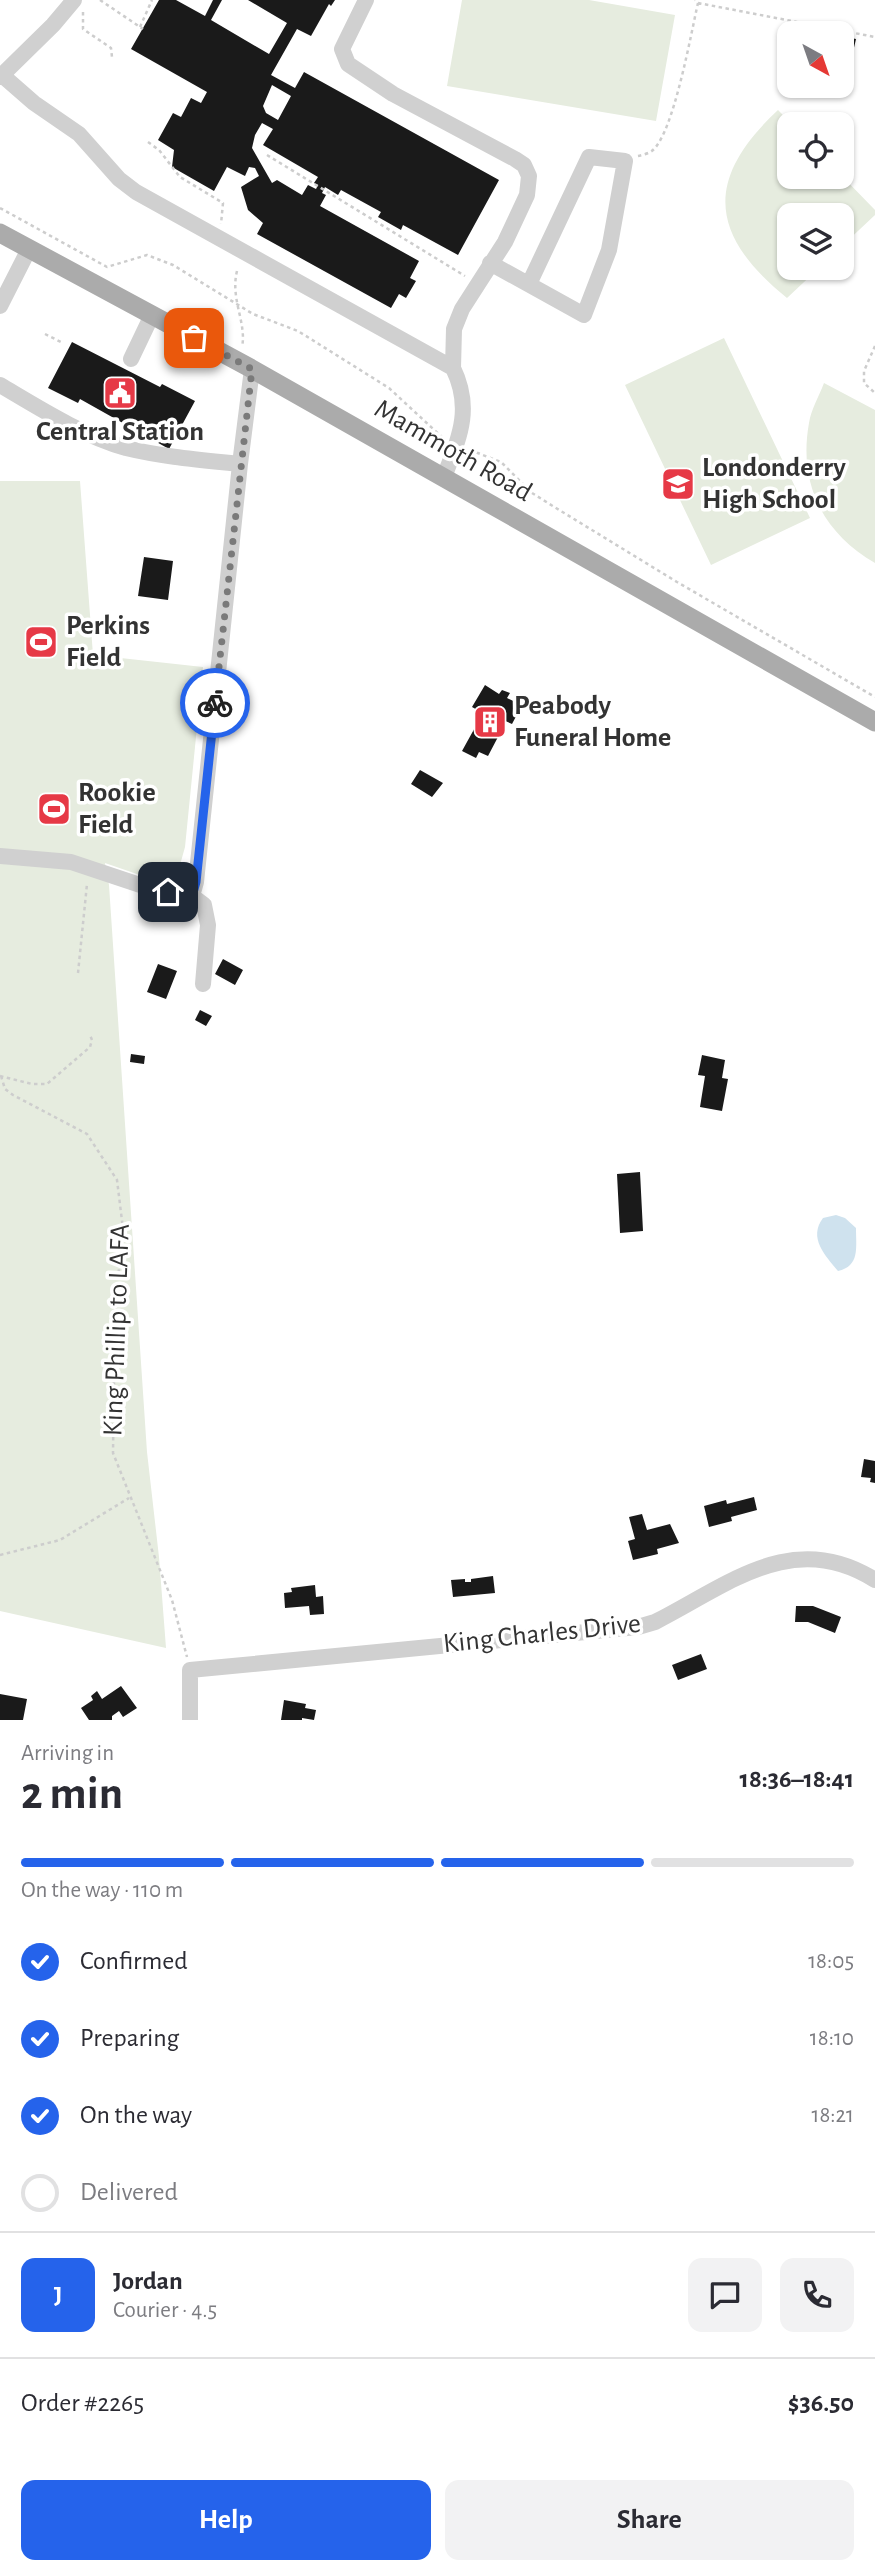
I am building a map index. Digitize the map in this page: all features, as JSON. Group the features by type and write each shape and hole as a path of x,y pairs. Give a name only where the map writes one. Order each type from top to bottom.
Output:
{"main road":[{"name":"Mammoth Road","path":"0,233 252,369 875,722"}],"street":[{"path":"366,0 342,50 348,64 393,94 515,159 527,171 530,186 512,228 477,283 454,329 453,369 458,379 464,410 456,445 444,477"},
{"path":"79,5 53,25 1,76 79,134 119,178 136,192 453,369"},
{"path":"490,263 584,315 609,250 625,161 589,157 529,284"},
{"path":"0,306 29,249"},
{"path":"131,359 152,315"},
{"path":"192,896 196,882 252,369"},
{"path":"0,385 78,427 124,447 159,455 240,464"},
{"path":"0,856 45,859 89,867 152,889 192,896 204,905 208,925 203,984"},
{"name":"King Charles Drive","path":"190,1670 638,1627 663,1618 759,1567 794,1558 819,1558 842,1563 875,1580"},
{"path":"190,1670 190,1720"}],"path":[{"path":"100,0 141,28 152,0"},
{"path":"625,161 652,151 659,142 672,110 696,1 875,37"},
{"path":"79,5 83,29 111,48 112,57"},
{"path":"148,142 159,150 180,177 223,203 220,225"},
{"path":"267,155 477,283"},
{"path":"0,208 107,267 138,257 154,257 260,318 298,331 388,388 447,441"},
{"path":"237,271 234,290 244,338 242,347"},
{"path":"45,334 63,343"},
{"path":"875,346 864,371 864,383 875,393"},
{"path":"466,449 501,462 532,493 677,582 875,697"},
{"path":"78,973 89,867"},
{"path":"0,1076 32,1084 47,1084 90,1047 90,1035"},
{"name":"King Phillip to LAFA","path":"0,1076 5,1088 13,1095 88,1133 117,1181 123,1229 115,1308 113,1453 172,1601 190,1670"},
{"path":"0,1555 60,1539 129,1498"}],"shaded area":[{"path":"462,0 589,0 675,15 656,121 447,86"},
{"path":"778,110 777,189 854,188 875,210 875,215 854,235 854,203 777,203 777,280 806,280 787,298 761,275 742,252 730,229 726,206 728,183 737,160 754,135"},
{"path":"724,338 810,518 711,565 625,385"},
{"path":"824,383 875,410 875,563 857,551 828,522 811,486 807,466 809,423"},
{"path":"0,481 80,481 93,655 203,667 185,847 175,883 160,882 105,863 109,885 147,1452 166,1648 0,1611"}],"water":[{"path":"836,1215 845,1218 856,1228 853,1260 845,1269 838,1271 820,1246 817,1232 823,1218"}],"building":[{"path":"159,0 176,0 205,16 213,0 222,0 211,20 269,54 287,23 248,0 335,0 331,6 329,4 311,36 297,29 271,75 295,88 304,72 499,180 458,255 403,225 401,230 378,217 381,212 341,190 338,195 325,187 322,193 326,195 320,206 419,261 410,278 416,281 406,298 399,294 391,308 257,234 263,223 248,210 241,187 259,176 255,168 249,167 245,176 227,167 214,191 172,167 174,150 158,140 173,113 181,117 191,98 201,103 207,92 131,49","holes":["272,85 291,96 278,120 266,113 263,106","262,123 273,129 263,145 318,177 314,183 318,185 316,189 308,185 302,195 277,180 272,183 252,148"]},
{"name":"Central Station","path":"72,342 160,387 162,384 195,401 169,449 80,399 78,403 48,388"},
{"path":"144,557 173,561 168,600 138,596"},
{"name":"Peabody Funeral Home","path":"485,685 499,694 502,690 510,693 507,698 522,705 512,724 503,720 494,736 498,737 488,756 479,752 476,758 462,751 483,713 472,707"},
{"path":"420,770 443,783 432,797 411,784"},
{"path":"223,959 243,970 235,985 215,974"},
{"path":"158,964 177,971 166,999 147,992"},
{"path":"200,1010 212,1016 206,1026 195,1020"},
{"path":"131,1054 145,1056 144,1064 130,1062"},
{"path":"702,1055 725,1060 722,1078 728,1079 722,1111 700,1107 705,1076 698,1075"},
{"path":"640,1172 643,1231 620,1233 617,1174"},
{"path":"864,1459 875,1461 875,1483 870,1482 871,1478 861,1477"},
{"path":"754,1497 757,1510 709,1527 704,1506 726,1500 727,1504"},
{"path":"642,1514 647,1530 670,1524 679,1543 657,1549 658,1554 633,1560 628,1541 635,1539 629,1517"},
{"path":"493,1576 495,1593 453,1597 451,1580 465,1579 465,1582 471,1582 471,1579"},
{"path":"315,1585 316,1597 323,1596 324,1614 310,1615 309,1606 285,1608 284,1593 292,1592 291,1588"},
{"path":"796,1606 813,1606 841,1617 835,1633 808,1622 795,1622"},
{"path":"701,1654 707,1669 678,1680 672,1665"},
{"path":"121,1686 137,1708 123,1717 119,1711 112,1716 112,1720 89,1720 81,1708 93,1700 91,1696 97,1691 102,1699"},
{"path":"0,1694 27,1699 23,1720 0,1720"},
{"path":"284,1700 306,1704 305,1708 316,1710 314,1720 281,1720"}],"way so far":[{"path":"194,338 252,369 215,703"}],"place":[{"name":"Central Station","path":"120,393"},
{"name":"Londonderry High School","path":"678,484"},
{"name":"Perkins Field","path":"41,642"},
{"name":"Peabody Funeral Home","path":"490,722"},
{"name":"Rookie Field","path":"54,809"}],"route":[{"path":"168,892 192,896 196,882 215,703"}]}
